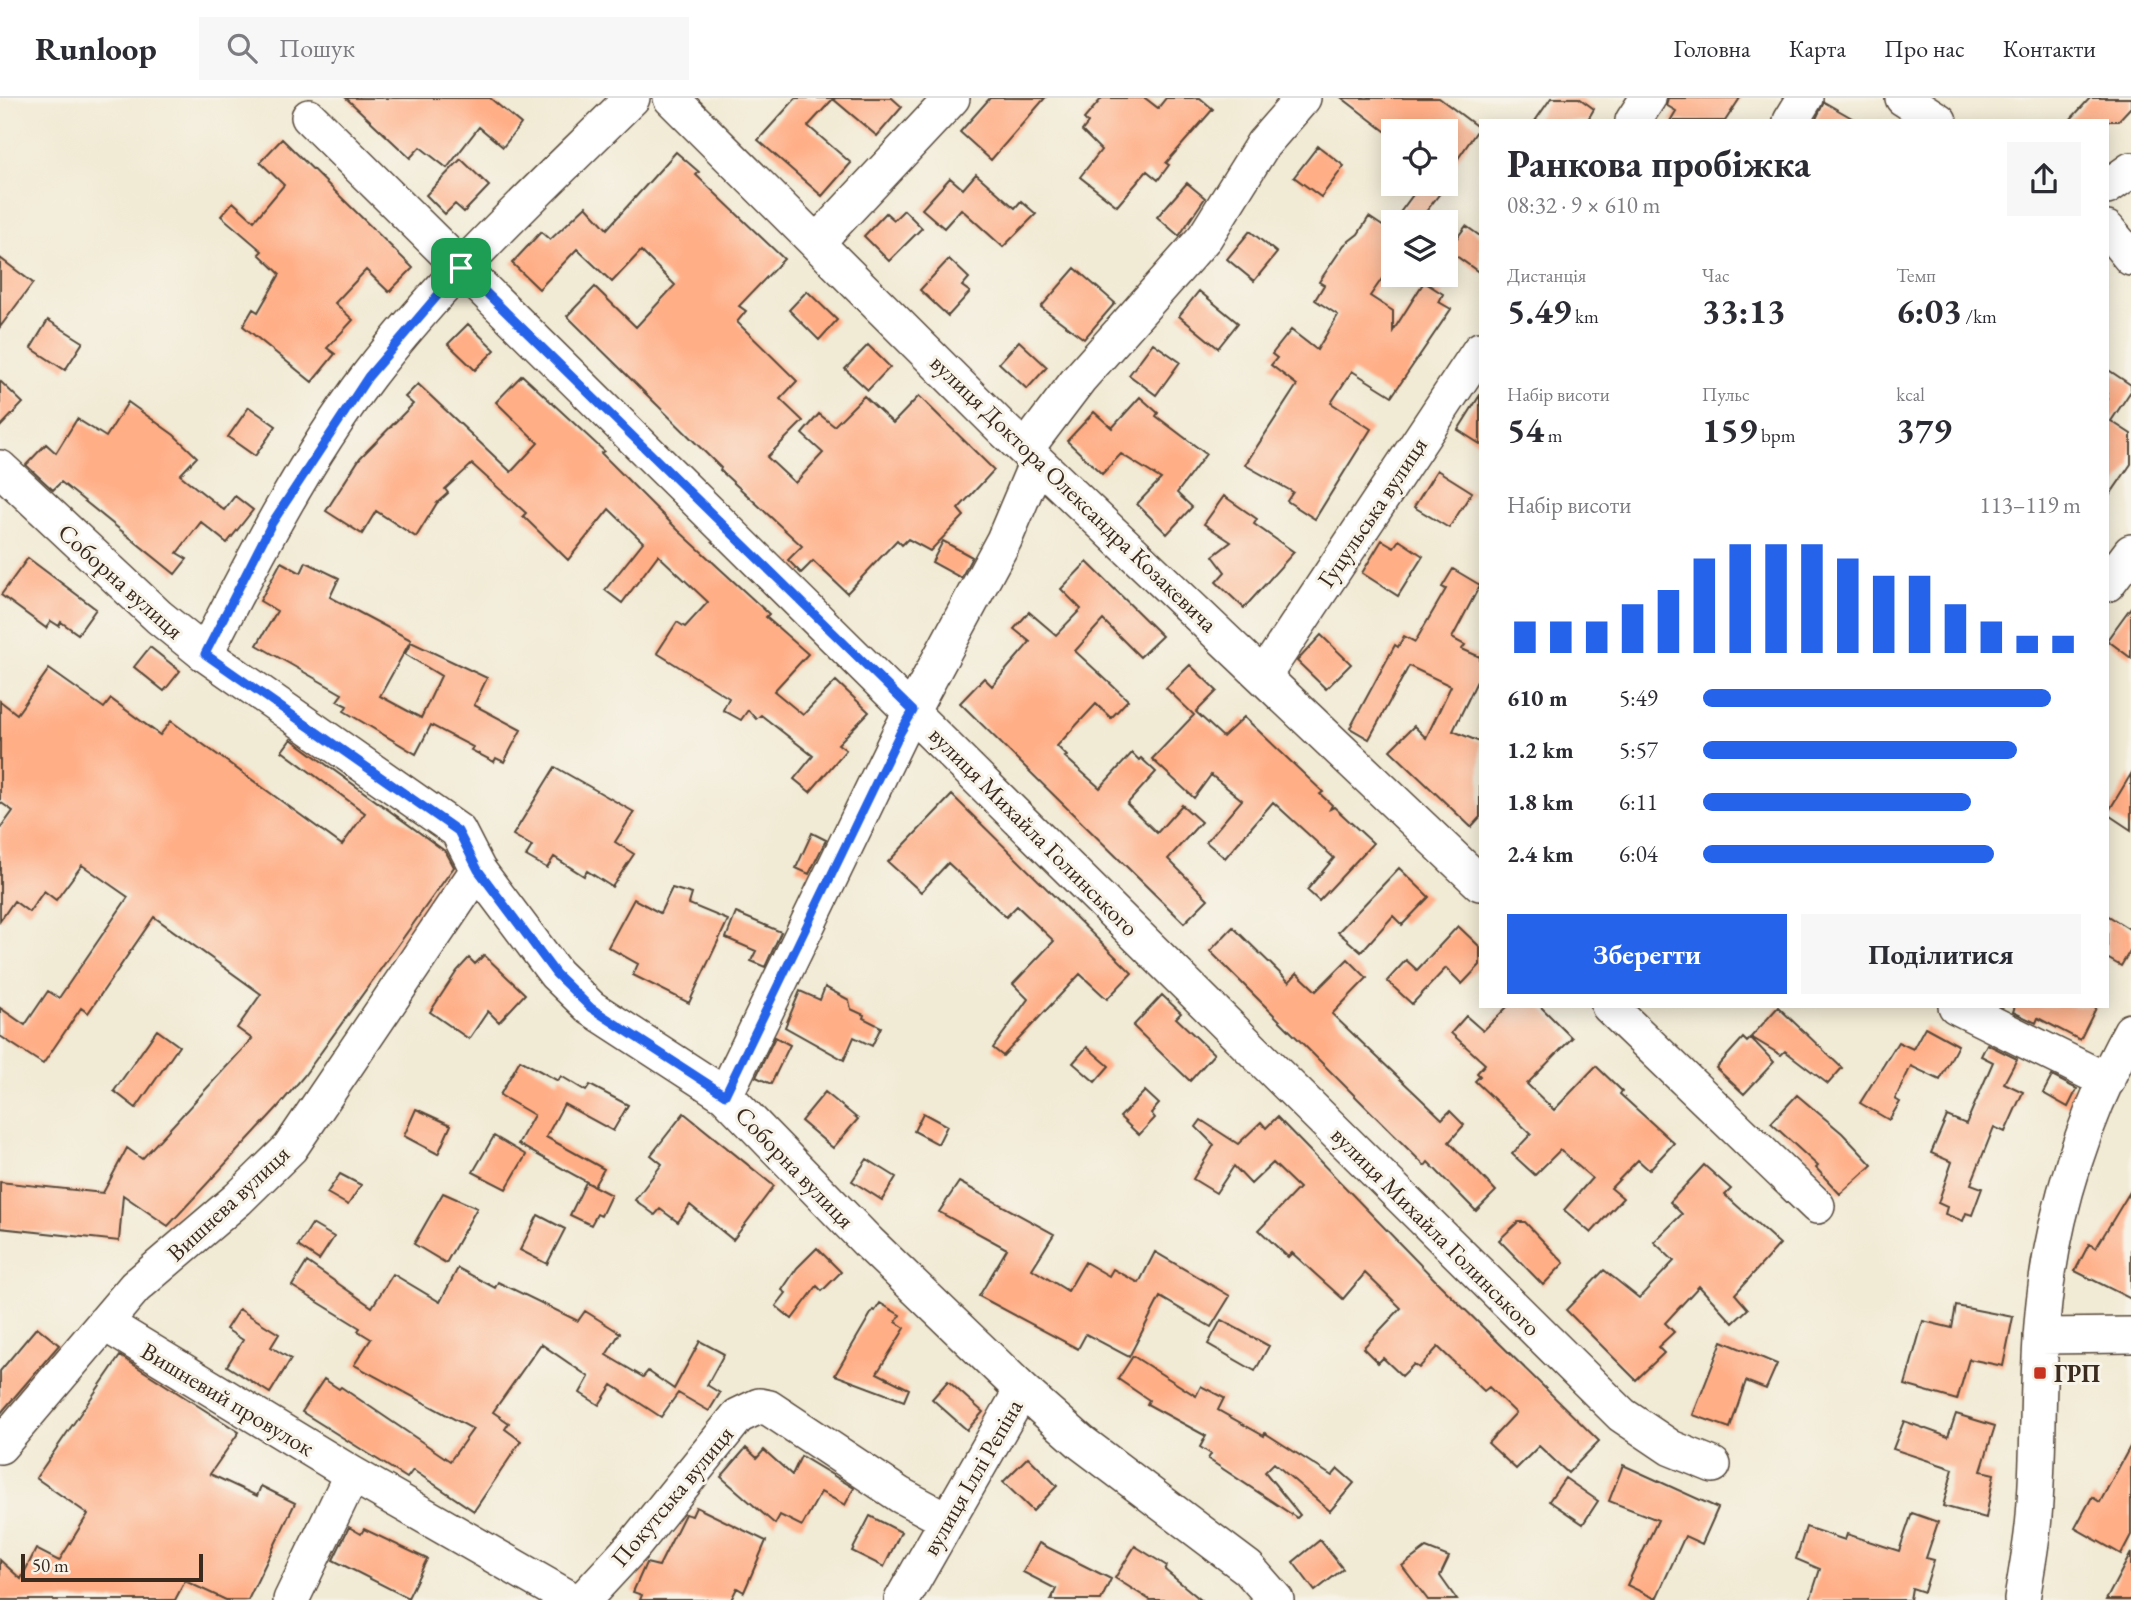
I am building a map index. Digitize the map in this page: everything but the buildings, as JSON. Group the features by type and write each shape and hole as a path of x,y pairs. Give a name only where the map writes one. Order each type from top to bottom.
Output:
{"street":[{"path":"205,654 272,523 360,388 461,268 632,98"},
{"name":"вулиця Доктора Олександра Козакевича","path":"671,98 1031,456 1479,882"},
{"path":"817,242 952,98"},
{"path":"725,1095 900,733 1003,540 1031,456 1079,379 1205,237 1263,144 1303,98"},
{"path":"1634,119 1648,98"},
{"path":"1792,119 1805,98"},
{"name":"вулиця Михайла Голинського","path":"309,117 913,711 1622,1415 1671,1448 1713,1465"},
{"path":"2109,186 2131,170"},
{"path":"2109,231 2131,258"},
{"name":"Гуцульська вулиця","path":"1264,675 1479,352"},
{"name":"Соборна вулиця","path":"0,468 159,617 205,654 458,831 478,870 556,974 591,1008 725,1095 868,1242 1022,1390 1082,1443 1248,1569 1276,1600"},
{"path":"2109,581 2131,552"},
{"name":"Вишнева вулиця","path":"0,1446 135,1287 237,1199 290,1148 478,870"},
{"path":"1611,1008 1817,1206"},
{"path":"1960,1008 2107,1082"},
{"path":"2022,1600 2034,1515 2041,1336 2049,1267 2066,1189 2098,1097 2131,1031"},
{"name":"Вишневий провулок","path":"104,1323 352,1475 572,1600"},
{"path":"2041,1336 2131,1335"},
{"name":"вулиця Іллі Рєпіна","path":"902,1600 1022,1390"},
{"name":"Покутська вулиця","path":"583,1600 634,1545 731,1424 748,1409 759,1406 769,1408 922,1508 947,1520"},
{"path":"291,1600 352,1475"}],"place":[{"name":"ГРП","path":"2040,1373"}],"route":[{"path":"461,268 913,711 725,1095 591,1008 556,974 478,870 458,831 205,654 272,523 368,377 461,268"}]}
